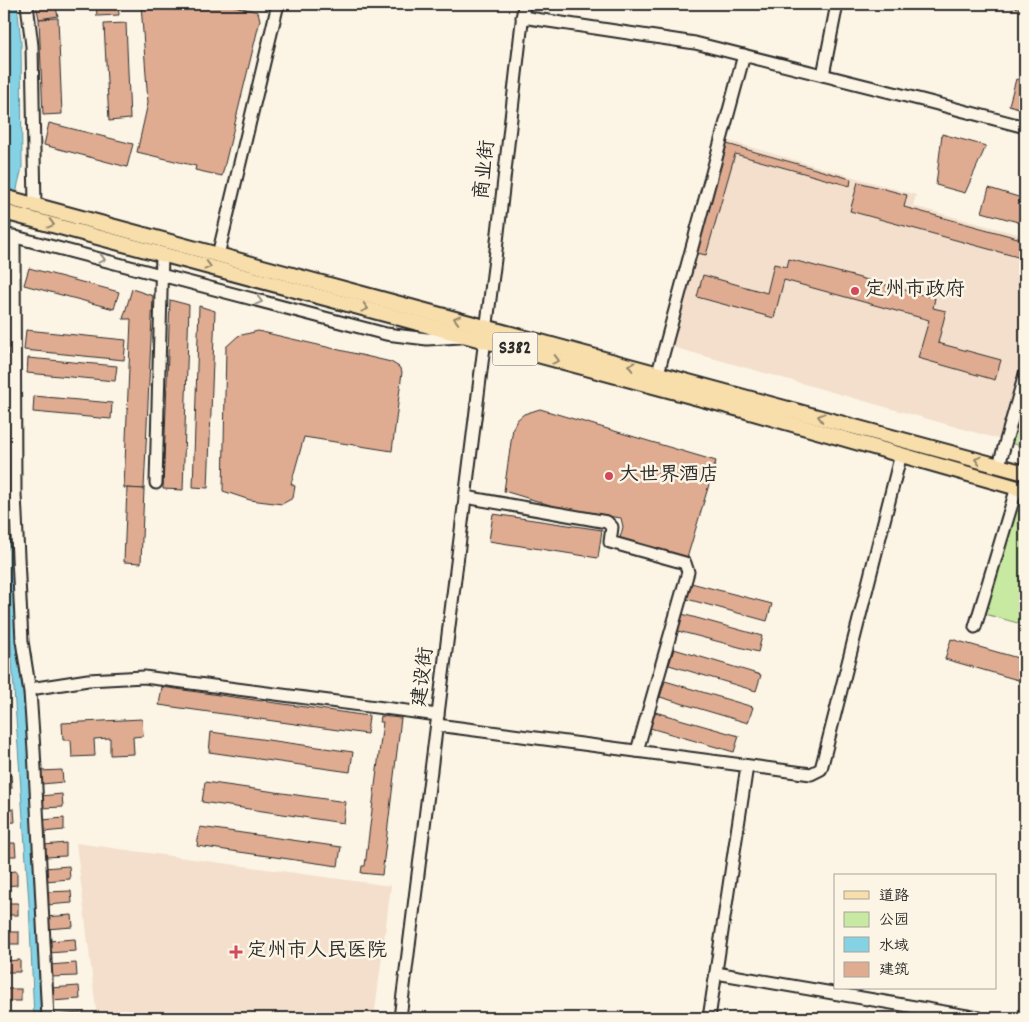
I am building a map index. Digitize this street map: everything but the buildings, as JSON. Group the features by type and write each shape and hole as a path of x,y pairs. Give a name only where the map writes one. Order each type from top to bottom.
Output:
{"main road":[{"name":"S382","path":"4,198 218,255 743,410 1021,488"},
{"name":"S382","path":"4,212 468,336 485,334 658,373 1025,472"}],"street":[{"path":"27,4 32,46 35,206"},
{"path":"218,255 278,4"},
{"name":"商业街","path":"485,334 524,4"},
{"path":"824,75 837,4"},
{"path":"522,17 695,43 1025,127"},
{"path":"658,373 744,56"},
{"path":"48,1018 30,689 22,641 15,494 9,235 386,334 427,339 468,336"},
{"path":"156,483 162,254"},
{"name":"建设街","path":"400,1018 485,334"},
{"path":"999,465 1025,374"},
{"path":"30,689 88,680 144,677 636,751 811,774 821,769 901,454"},
{"path":"975,627 1021,488"},
{"path":"465,497 607,522 612,527 610,542 685,563 688,572 636,751"},
{"path":"709,1018 747,766"},
{"path":"716,973 933,1014 978,1018"}],"shaded area":[{"name":"定州市政府","path":"726,140 916,195 913,206 1025,236 1025,356 1002,440 669,346"},
{"name":"定州市人民医院","path":"76,843 391,886 374,1018 97,1018"}],"green space":[{"path":"1025,390 1025,447 1010,443"},
{"path":"1014,510 1025,513 1025,625 985,614"}],"water":[{"path":"4,4 17,4 21,42 22,168 9,241 17,649 30,749 41,1018 34,1018 29,903 10,633 4,352 4,205 9,174 10,41"}],"place":[{"name":"定州市政府","path":"855,291"},
{"name":"大世界酒店","path":"609,476"},
{"name":"定州市人民医院","path":"236,952"}]}
